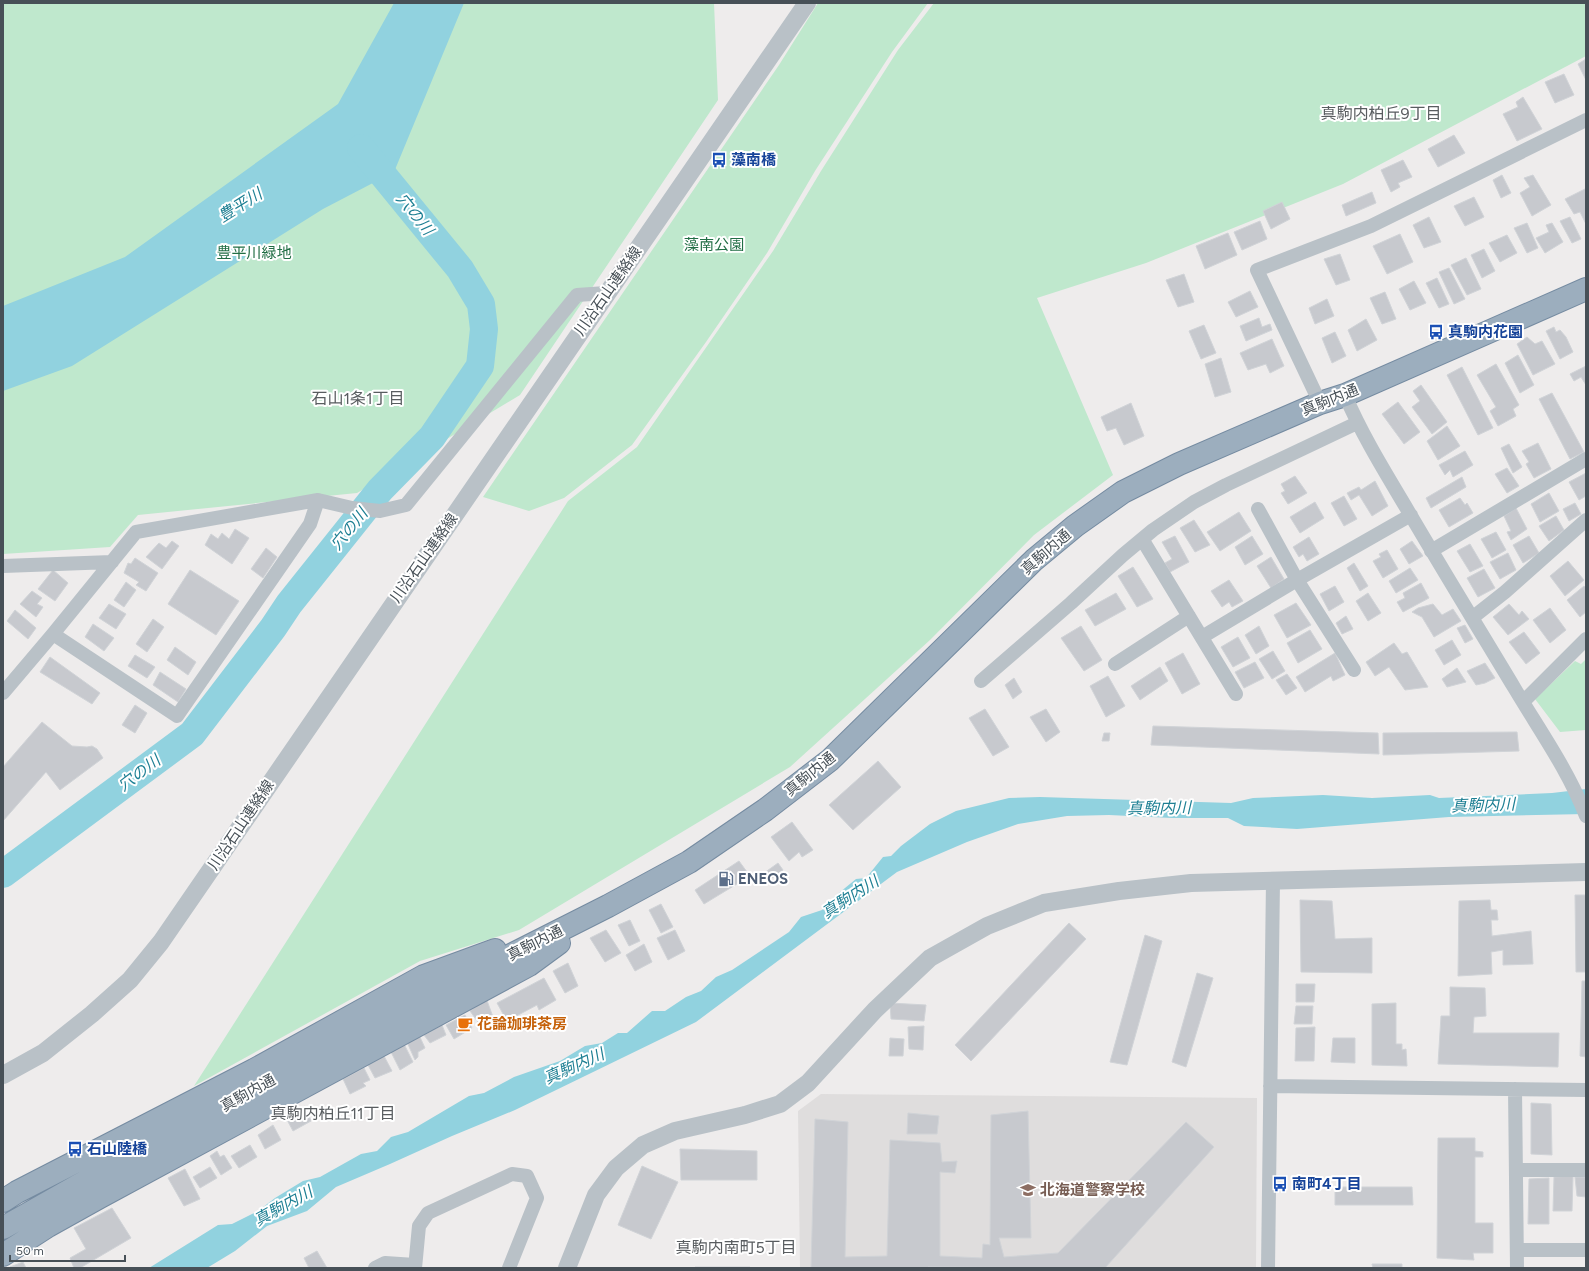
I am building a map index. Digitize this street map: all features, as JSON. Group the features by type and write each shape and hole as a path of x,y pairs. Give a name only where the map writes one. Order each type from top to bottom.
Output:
{"highway":[{"name":"真駒内通","path":"4,1228 77,1186 390,1016 608,906 689,862 765,810 830,760 1034,560 1075,526 1123,492 1172,468 1320,403 1345,395 1586,289"},
{"path":"3,1201 17,1192 254,1070 424,976 608,906"},
{"path":"3,1255 48,1226 100,1197 529,965 608,906"}],"street":[{"name":"川沿石山連絡線","path":"3,1075 43,1053 92,1014 130,980 161,942 606,293 807,3"},
{"path":"1320,403 1257,270 1371,226 1586,120"},
{"path":"3,692 53,634 136,532 318,500 352,508 380,511 406,504 577,295 606,293"},
{"path":"1345,395 1357,423 1431,551 1558,757 1577,793 1586,816"},
{"path":"981,681 1142,539 1200,499 1357,423"},
{"path":"1431,551 1586,459"},
{"path":"53,634 177,716 310,524 318,500"},
{"path":"1258,509 1297,580 1354,670"},
{"path":"1202,637 1297,580 1411,515"},
{"path":"1472,618 1505,592 1586,520"},
{"path":"1142,539 1236,694"},
{"path":"3,566 112,562"},
{"path":"1115,664 1190,616"},
{"path":"1523,702 1586,639"},
{"path":"567,1268 596,1195 616,1168 643,1145 675,1130 745,1115 780,1104 808,1083 875,1010 930,958 987,926 1044,904 1119,890 1191,883 1586,872"},
{"path":"1268,1268 1273,880"},
{"path":"1270,1086 1586,1090"},
{"path":"1515,1089 1517,1268"},
{"path":"1517,1170 1586,1170"},
{"path":"375,1268 385,1263 415,1267 419,1226 428,1213 512,1174 527,1176 537,1198 508,1268"},
{"path":"1517,1250 1586,1250"}],"shaded area":[{"name":"北海道警察学校","path":"821,1094 1257,1098 1256,1268 800,1268 798,1111"}],"green space":[{"name":"豊平川緑地","path":"3,3 714,3 718,100 520,395 357,493 138,515 110,547 3,554"},
{"name":"藻南公園","path":"818,3 928,3 892,52 815,171 767,253 706,342 632,445 564,498 529,511 483,497 779,65"},
{"path":"934,3 1586,3 1586,56 1343,184 1146,263 1037,298 1113,475 1034,535 930,640 790,767 519,930 420,961 194,1086 568,501 637,447 773,251 821,171 898,50"},
{"path":"1586,659 1586,730 1560,732 1535,699 1575,661 1581,664"}],"water":[{"name":"豊平川","path":"394,3 464,3 394,172 323,209 72,366 3,391 3,306 125,257 338,104"},
{"name":"真駒内川","path":"1586,789 1586,814 1449,817 1297,829 1244,826 1228,818 1172,818 1109,815 1067,816 1018,824 967,842 897,872 696,1022 515,1110 336,1187 307,1211 267,1226 235,1251 207,1268 149,1268 218,1225 232,1224 258,1211 275,1198 303,1181 320,1177 361,1154 377,1151 391,1137 408,1132 469,1096 484,1093 514,1077 560,1061 585,1046 602,1043 618,1033 627,1033 652,1011 665,1011 686,997 701,991 716,977 732,970 789,932 801,917 822,910 834,897 856,879 866,878 883,857 891,856 901,846 930,824 956,811 1009,798 1040,797 1231,803 1253,798 1323,795 1372,798 1430,795 1439,798 1552,793"}],"building":[{"path":"1586,59 1586,80 1578,64"},
{"path":"1564,74 1574,95 1555,103 1545,82"},
{"path":"1523,97 1542,129 1517,141 1503,114 1518,107 1516,102"},
{"path":"1454,135 1465,153 1438,167 1428,149"},
{"path":"1403,160 1412,177 1398,183 1400,187 1391,192 1381,170"},
{"path":"1502,175 1511,193 1501,198 1493,180"},
{"path":"1533,175 1551,205 1532,216 1520,193 1530,187 1524,178"},
{"path":"1585,189 1586,224 1580,212 1574,214 1565,199"},
{"path":"1372,192 1376,203 1346,216 1342,205"},
{"path":"1474,197 1484,217 1465,226 1454,206"},
{"path":"1282,202 1290,219 1271,229 1263,211"},
{"path":"1429,217 1441,242 1424,248 1413,225"},
{"path":"1570,217 1581,239 1572,243 1560,221"},
{"path":"1260,221 1267,239 1242,250 1234,232"},
{"path":"1527,223 1538,248 1527,253 1514,228"},
{"path":"1552,223 1563,242 1545,253 1536,238 1549,232 1546,225"},
{"path":"1228,233 1237,255 1205,269 1196,246"},
{"path":"1400,234 1413,262 1387,274 1373,246"},
{"path":"1507,235 1517,253 1500,262 1489,243"},
{"path":"1484,249 1495,271 1482,278 1471,255"},
{"path":"1340,254 1350,280 1336,285 1324,259"},
{"path":"1466,258 1481,289 1467,295 1451,265"},
{"path":"1449,268 1465,299 1454,304 1439,272"},
{"path":"1184,274 1194,302 1178,307 1166,280"},
{"path":"1437,278 1449,304 1439,308 1426,283"},
{"path":"1414,281 1426,303 1410,310 1399,289"},
{"path":"1250,291 1258,307 1236,317 1228,302"},
{"path":"1385,292 1396,319 1382,324 1370,298"},
{"path":"1327,299 1334,316 1315,324 1309,308"},
{"path":"1259,318 1262,327 1270,324 1272,330 1246,341 1240,326"},
{"path":"1366,319 1377,340 1357,351 1348,330"},
{"path":"1204,325 1216,353 1201,359 1189,331"},
{"path":"1554,327 1556,332 1560,330 1566,337 1573,352 1560,359 1546,331"},
{"path":"1335,332 1346,356 1332,363 1322,338"},
{"path":"1527,337 1535,344 1542,341 1555,364 1533,375 1517,344"},
{"path":"1272,339 1284,366 1270,373 1266,364 1248,370 1240,353"},
{"path":"1518,355 1534,385 1520,393 1505,363"},
{"path":"1221,358 1231,392 1215,397 1205,364"},
{"path":"1496,364 1519,405 1513,409 1516,416 1498,426 1490,411 1496,407 1477,375"},
{"path":"1586,366 1586,385 1581,377 1574,381 1570,374"},
{"path":"1462,367 1493,428 1478,435 1447,375"},
{"path":"1421,385 1447,422 1432,434 1412,407 1420,401 1413,391"},
{"path":"1552,393 1584,452 1570,459 1539,399"},
{"path":"1398,402 1420,432 1404,444 1382,414"},
{"path":"1131,403 1144,436 1124,445 1116,428 1107,431 1101,417"},
{"path":"1447,426 1460,446 1438,460 1427,441"},
{"path":"1538,443 1551,469 1534,478 1526,464 1529,462 1522,451"},
{"path":"1509,444 1522,467 1513,473 1501,448"},
{"path":"1465,451 1473,465 1453,477 1450,470 1445,475 1439,465"},
{"path":"1507,468 1519,486 1507,493 1495,474"},
{"path":"1586,473 1586,496 1579,500 1569,482"},
{"path":"1295,476 1307,493 1288,504 1281,493 1285,491 1281,484"},
{"path":"1462,477 1466,487 1431,508 1426,498"},
{"path":"1375,481 1388,506 1372,516 1359,495 1351,500 1347,493 1359,487 1361,490"},
{"path":"1549,493 1559,511 1540,522 1531,504"},
{"path":"1344,496 1357,519 1344,526 1331,503"},
{"path":"1460,498 1465,505 1467,503 1473,513 1449,527 1439,510"},
{"path":"1315,502 1324,518 1300,533 1290,517"},
{"path":"1575,503 1581,514 1569,521 1563,509"},
{"path":"1516,508 1527,529 1511,540 1507,532 1511,531 1504,516"},
{"path":"1239,512 1251,531 1220,551 1207,532"},
{"path":"1556,516 1564,530 1549,541 1539,526"},
{"path":"1194,520 1210,545 1195,552 1180,528"},
{"path":"235,529 249,538 232,564 205,545 211,534 218,539 222,533 229,539"},
{"path":"1496,532 1506,550 1492,558 1481,539"},
{"path":"1175,536 1189,562 1170,572 1165,563 1172,559 1162,542"},
{"path":"1252,536 1263,554 1245,565 1235,547"},
{"path":"1529,536 1539,553 1523,563 1513,545"},
{"path":"1309,537 1319,554 1307,561 1303,554 1299,557 1293,547"},
{"path":"172,541 179,546 162,569 146,557 159,543 166,548"},
{"path":"1412,541 1423,556 1409,564 1400,549"},
{"path":"1470,544 1483,566 1470,572 1457,551"},
{"path":"266,548 277,557 263,578 251,569"},
{"path":"1387,550 1398,569 1383,578 1373,561 1381,557 1379,554"},
{"path":"1508,553 1516,570 1500,579 1490,562"},
{"path":"1271,557 1284,579 1271,588 1257,566"},
{"path":"135,558 158,573 146,591 136,585 139,582 124,573 128,563 131,564"},
{"path":"1568,561 1584,580 1565,596 1550,576"},
{"path":"1354,563 1368,586 1360,591 1347,568"},
{"path":"1133,567 1153,599 1137,607 1118,576"},
{"path":"1410,568 1418,580 1396,593 1389,581"},
{"path":"1484,569 1495,588 1478,597 1467,578"},
{"path":"53,570 68,583 55,601 38,589"},
{"path":"190,570 239,601 216,635 168,604"},
{"path":"1229,580 1243,601 1232,607 1229,602 1222,607 1211,591"},
{"path":"126,582 136,590 124,607 114,600"},
{"path":"1421,583 1429,598 1403,612 1397,602 1405,598 1403,593"},
{"path":"1335,586 1344,602 1329,611 1320,594"},
{"path":"1584,586 1586,588 1586,612 1580,617 1567,600"},
{"path":"32,591 42,598 37,604 43,607 36,617 20,604"},
{"path":"1116,593 1126,609 1095,626 1085,610"},
{"path":"1368,593 1381,613 1368,621 1356,601"},
{"path":"1296,603 1311,625 1287,638 1274,615"},
{"path":"109,604 126,614 116,629 99,618"},
{"path":"1433,604 1442,615 1453,609 1461,621 1434,637 1422,617 1412,612 1418,608"},
{"path":"1509,604 1519,615 1522,611 1529,619 1508,635 1493,617"},
{"path":"1550,608 1566,630 1550,643 1533,620"},
{"path":"15,610 36,628 28,639 7,621"},
{"path":"1346,616 1353,629 1342,634 1336,623"},
{"path":"153,619 164,627 147,652 136,644"},
{"path":"93,624 114,638 104,651 85,637"},
{"path":"1465,625 1473,639 1465,643 1457,628"},
{"path":"1081,626 1102,660 1084,671 1061,638"},
{"path":"1259,626 1269,646 1256,654 1245,635"},
{"path":"1310,630 1322,649 1298,663 1287,643"},
{"path":"1524,632 1540,653 1526,664 1509,642"},
{"path":"1238,637 1250,658 1233,667 1221,647"},
{"path":"1452,640 1461,655 1444,665 1435,650"},
{"path":"1394,643 1402,654 1407,652 1428,687 1405,690 1389,667 1375,676 1366,662"},
{"path":"175,647 196,662 188,675 167,660"},
{"path":"1273,651 1285,671 1272,679 1259,659"},
{"path":"1183,653 1200,684 1182,694 1165,663"},
{"path":"1335,653 1345,675 1333,681 1331,676 1305,692 1296,677"},
{"path":"135,655 155,667 147,678 128,666"},
{"path":"50,657 100,693 92,704 40,672"},
{"path":"1255,662 1264,678 1244,688 1235,672"},
{"path":"1485,663 1495,678 1485,683 1476,685 1467,671"},
{"path":"1160,667 1168,681 1140,700 1131,686"},
{"path":"1457,668 1466,682 1447,687 1442,679"},
{"path":"160,672 186,689 178,702 153,685"},
{"path":"1287,674 1297,688 1286,695 1276,680"},
{"path":"1108,676 1125,706 1106,717 1090,686"},
{"path":"1014,678 1022,692 1013,699 1005,685"},
{"path":"135,705 147,713 135,733 122,725"},
{"path":"985,709 1009,747 993,756 969,718"},
{"path":"1046,709 1060,732 1046,742 1030,717"},
{"path":"42,722 72,746 92,746 97,749 103,758 60,790 46,772 3,821 3,767"},
{"path":"1153,726 1378,733 1379,754 1151,745"},
{"path":"1517,732 1519,751 1383,755 1383,733"},
{"path":"1104,733 1110,733 1109,741 1102,741"},
{"path":"878,761 901,787 853,830 829,805"},
{"path":"792,822 813,850 802,857 799,852 789,861 771,837"},
{"path":"739,861 750,876 704,904 695,890"},
{"path":"778,863 783,870 765,883 760,876"},
{"path":"1575,895 1586,895 1586,972 1576,972"},
{"path":"1300,900 1332,901 1335,939 1372,938 1372,973 1301,972"},
{"path":"1490,900 1491,910 1497,910 1498,920 1491,920 1492,936 1531,931 1533,964 1503,965 1503,950 1491,952 1492,974 1458,976 1459,901"},
{"path":"661,904 673,927 661,933 649,910"},
{"path":"630,920 640,941 629,946 618,925"},
{"path":"1069,923 1086,939 971,1061 955,1045"},
{"path":"606,930 621,953 605,962 590,938"},
{"path":"675,930 685,951 668,960 657,938"},
{"path":"1145,935 1162,941 1127,1065 1110,1062"},
{"path":"644,944 652,962 635,971 626,955"},
{"path":"568,963 578,986 565,993 553,971"},
{"path":"1197,973 1213,978 1186,1067 1172,1062"},
{"path":"544,978 556,1000 539,1010 537,1005 507,1021 497,1003"},
{"path":"1582,981 1586,981 1586,1057 1580,1056"},
{"path":"1296,984 1315,984 1314,1002 1296,1002"},
{"path":"1450,987 1485,988 1486,1016 1474,1017 1473,1033 1559,1033 1558,1067 1438,1064 1441,1016 1450,1016"},
{"path":"485,995 493,1017 480,1025 470,1011 478,1005 475,1000"},
{"path":"890,1003 926,1005 924,1021 891,1019"},
{"path":"1396,1003 1396,1044 1402,1044 1402,1050 1406,1049 1407,1066 1372,1065 1372,1004"},
{"path":"1296,1006 1313,1006 1312,1024 1294,1024"},
{"path":"465,1015 472,1028 454,1039 446,1025"},
{"path":"442,1025 446,1035 430,1043 424,1035"},
{"path":"924,1026 923,1050 909,1049 908,1027"},
{"path":"1315,1027 1314,1061 1295,1061 1296,1028"},
{"path":"419,1035 425,1048 418,1052 418,1057 415,1060 407,1042"},
{"path":"890,1038 904,1039 903,1056 889,1056"},
{"path":"1333,1038 1355,1038 1355,1063 1331,1062"},
{"path":"404,1044 413,1062 400,1070 391,1052"},
{"path":"384,1056 392,1071 375,1078 368,1065"},
{"path":"364,1068 370,1080 363,1083 366,1086 350,1094 343,1079"},
{"path":"1531,1103 1551,1104 1552,1155 1531,1154"},
{"path":"305,1106 311,1121 293,1131 286,1118"},
{"path":"1028,1111 1031,1238 999,1238 1004,1257 1058,1253 1186,1122 1214,1147 1105,1268 811,1268 815,1119 848,1122 845,1257 887,1256 890,1140 940,1143 942,1162 957,1161 955,1173 940,1172 940,1256 982,1258 983,1244 990,1245 991,1115"},
{"path":"908,1113 939,1116 937,1134 907,1134"},
{"path":"273,1125 281,1140 265,1149 258,1135"},
{"path":"1438,1138 1475,1138 1475,1151 1483,1152 1483,1157 1475,1157 1475,1223 1493,1223 1493,1253 1473,1253 1474,1260 1437,1258"},
{"path":"250,1145 257,1157 239,1168 231,1156"},
{"path":"680,1149 757,1151 757,1180 681,1180"},
{"path":"217,1151 220,1157 224,1155 232,1168 221,1175 210,1156"},
{"path":"642,1166 678,1182 651,1239 618,1225"},
{"path":"210,1167 217,1178 200,1188 193,1177"},
{"path":"185,1169 200,1199 184,1206 168,1178"},
{"path":"1573,1176 1572,1211 1553,1211 1554,1177"},
{"path":"1575,1177 1586,1177 1586,1197 1577,1196"},
{"path":"1549,1178 1549,1224 1528,1224 1529,1179"},
{"path":"1335,1187 1412,1187 1413,1205 1335,1205"},
{"path":"112,1208 131,1238 80,1268 74,1268 70,1258 86,1249 74,1228"},
{"path":"317,1251 327,1268 309,1268 304,1258"},
{"path":"23,1262 26,1268 10,1267"},
{"path":"1372,1264 1402,1264 1402,1268 1373,1268"},
{"path":"750,1267 750,1268 695,1268"}],"waterway":[{"name":"穴の川","path":"3,874 192,734 273,628 289,604 380,490 432,437 480,366 484,329 481,304 460,269 361,148"}],"place":[{"name":"藻南橋","path":"719,160"},
{"name":"真駒内花園","path":"1436,332"},
{"name":"ENEOS","path":"726,879"},
{"name":"花論珈琲茶房","path":"465,1024"},
{"name":"石山陸橋","path":"75,1149"},
{"name":"南町4丁目","path":"1280,1184"},
{"name":"北海道警察学校","path":"1028,1190"}],"district":[{"name":"真駒内柏丘9丁目","path":"1381,113"},
{"name":"石山1条1丁目","path":"358,398"},
{"name":"真駒内柏丘11丁目","path":"333,1113"},
{"name":"真駒内南町5丁目","path":"736,1247"}]}
